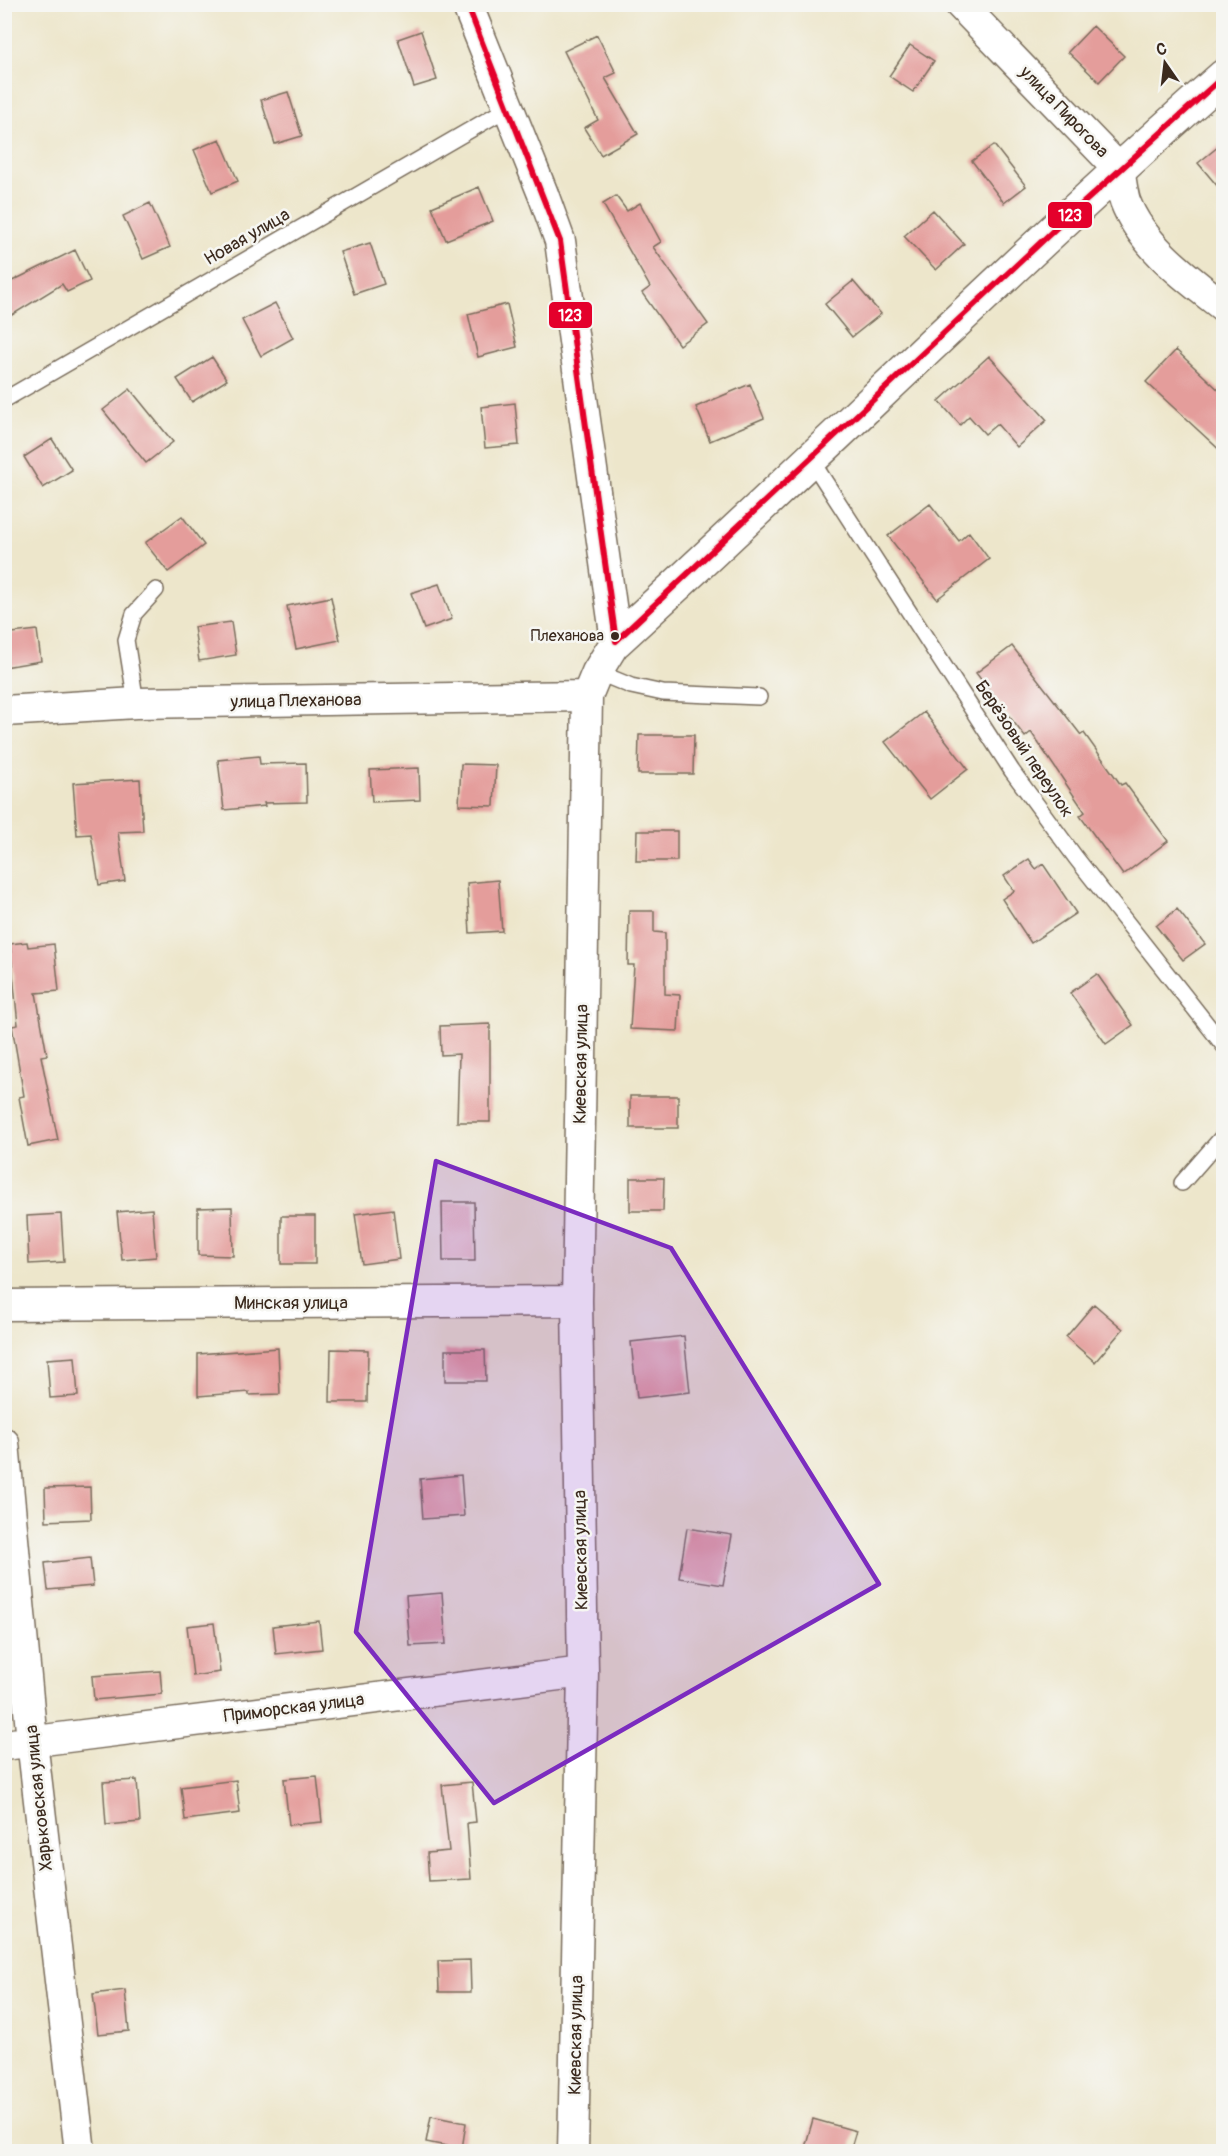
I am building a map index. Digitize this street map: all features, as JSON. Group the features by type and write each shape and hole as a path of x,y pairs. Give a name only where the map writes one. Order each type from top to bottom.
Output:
{"street":[{"path":"467,4 560,241 616,641"},
{"name":"улица Пирогова","path":"960,4 1119,169 1125,201 1141,231 1183,274 1224,307"},
{"path":"592,684 616,641 1119,169 1224,76"},
{"name":"улица Плеханова","path":"4,711 592,684"},
{"name":"Киевская улица","path":"573,2151 583,1672 577,1301 592,684"},
{"name":"Минская улица","path":"4,1305 577,1301"},
{"name":"Харьковская улица","path":"4,1443 18,1743 80,2151"},
{"name":"Приморская улица","path":"18,1743 583,1672"}],"lane":[{"name":"Новая улица","path":"4,400 508,108"},
{"name":"Берёзовый переулок","path":"811,460 1012,771 1076,858 1224,1046"},
{"path":"136,704 126,640 134,614 156,590"},
{"path":"592,684 631,686 663,693 694,696 759,697"},
{"path":"1182,1183 1224,1135"}],"highlighted area":[{"path":"436,1161 671,1248 879,1584 494,1803 356,1632"}],"building":[{"path":"1093,26 1124,56 1099,82 1068,52"},
{"path":"421,31 437,80 414,87 398,39"},
{"path":"597,35 616,73 605,78 638,134 601,155 584,128 598,120 564,51"},
{"path":"910,45 934,61 913,92 889,76"},
{"path":"288,92 302,136 275,144 261,100"},
{"path":"220,139 238,181 212,192 194,150"},
{"path":"1224,142 1224,194 1198,163"},
{"path":"994,145 1026,186 1004,203 972,161"},
{"path":"479,187 493,221 446,240 432,207"},
{"path":"616,196 627,211 640,203 661,242 653,247 708,324 679,345 642,293 650,287 603,204"},
{"path":"150,203 170,247 143,259 123,216"},
{"path":"933,210 964,244 936,270 904,236"},
{"path":"370,243 384,284 354,294 340,252"},
{"path":"75,250 90,281 67,292 62,284 4,320 4,285"},
{"path":"853,281 881,314 852,337 825,304"},
{"path":"275,303 293,338 261,356 242,320"},
{"path":"507,304 517,347 478,357 468,314"},
{"path":"1176,350 1224,395 1224,454 1146,382"},
{"path":"989,356 1047,420 1017,447 997,424 985,434 969,416 960,425 939,401"},
{"path":"212,357 227,380 192,402 177,379"},
{"path":"750,384 764,418 710,441 696,407"},
{"path":"130,389 173,442 146,463 103,410"},
{"path":"515,403 519,445 485,448 481,407"},
{"path":"52,439 72,470 43,488 24,457"},
{"path":"930,504 959,541 969,532 989,559 937,599 888,536"},
{"path":"182,516 204,545 168,572 145,543"},
{"path":"439,584 452,619 424,629 411,593"},
{"path":"331,597 340,640 296,649 287,606"},
{"path":"231,622 236,655 199,661 194,627"},
{"path":"37,630 41,661 4,667 4,634"},
{"path":"1012,646 1081,735 1084,733 1121,785 1125,783 1168,841 1123,875 1080,816 1085,812 1031,732 1025,737 976,673"},
{"path":"924,712 968,769 930,799 885,742"},
{"path":"639,735 694,735 693,774 638,774"},
{"path":"259,756 260,764 306,763 307,802 264,803 265,806 224,810 218,760"},
{"path":"461,764 496,765 494,806 459,805"},
{"path":"419,768 420,800 372,802 370,770"},
{"path":"140,779 143,831 118,832 125,881 99,885 91,834 77,835 73,783"},
{"path":"637,831 677,831 677,861 636,861"},
{"path":"1029,859 1036,869 1043,864 1076,913 1031,943 1002,899 1014,891 1004,876"},
{"path":"498,880 502,931 470,933 467,883"},
{"path":"1177,909 1205,944 1183,960 1156,926"},
{"path":"629,911 654,911 654,932 665,933 665,994 680,995 678,1031 630,1029 634,965 628,965"},
{"path":"27,942 28,947 54,944 59,991 36,993 47,1055 41,1056 58,1140 28,1146 19,1097 24,1096 12,1026 18,1025 10,944"},
{"path":"1097,974 1133,1025 1106,1044 1070,993"},
{"path":"490,1024 490,1122 457,1122 459,1054 441,1055 440,1026"},
{"path":"630,1096 678,1096 678,1128 630,1128"},
{"path":"630,1178 664,1178 663,1211 630,1211"},
{"path":"442,1202 474,1202 475,1261 443,1261"},
{"path":"232,1207 233,1256 198,1255 198,1208"},
{"path":"152,1209 156,1257 122,1260 117,1212"},
{"path":"393,1209 399,1259 362,1264 355,1214"},
{"path":"61,1214 64,1262 29,1264 27,1216"},
{"path":"281,1216 315,1216 315,1264 281,1264"},
{"path":"1094,1304 1123,1329 1095,1362 1066,1337"},
{"path":"684,1336 690,1392 637,1398 631,1342"},
{"path":"278,1348 280,1394 249,1395 249,1392 198,1396 198,1354"},
{"path":"331,1349 368,1350 367,1402 330,1402"},
{"path":"445,1350 485,1350 486,1381 445,1381"},
{"path":"75,1357 78,1396 50,1398 47,1359"},
{"path":"461,1475 464,1516 423,1519 420,1479"},
{"path":"90,1487 91,1519 46,1521 45,1488"},
{"path":"687,1528 732,1535 723,1585 679,1578"},
{"path":"90,1558 93,1586 48,1590 45,1563"},
{"path":"442,1593 446,1644 410,1646 406,1596"},
{"path":"319,1621 322,1649 276,1654 273,1626"},
{"path":"214,1623 220,1672 193,1676 187,1626"},
{"path":"160,1671 162,1694 94,1700 92,1676"},
{"path":"317,1776 322,1822 289,1825 284,1779"},
{"path":"137,1780 140,1822 106,1825 103,1782"},
{"path":"236,1780 240,1813 185,1820 181,1787"},
{"path":"472,1782 476,1822 467,1823 471,1879 429,1881 427,1853 449,1851 442,1785"},
{"path":"470,1960 471,1992 439,1992 438,1961"},
{"path":"125,1990 129,2031 98,2034 93,1994"},
{"path":"431,2116 466,2123 462,2149 426,2142"},
{"path":"813,2119 856,2131 850,2151 804,2151"}],"transit line":[{"name":"123","path":"467,4 560,241 616,641"},
{"name":"123","path":"616,641 1070,215 1224,76"}],"place":[{"name":"Плеханова","path":"615,636"}]}
